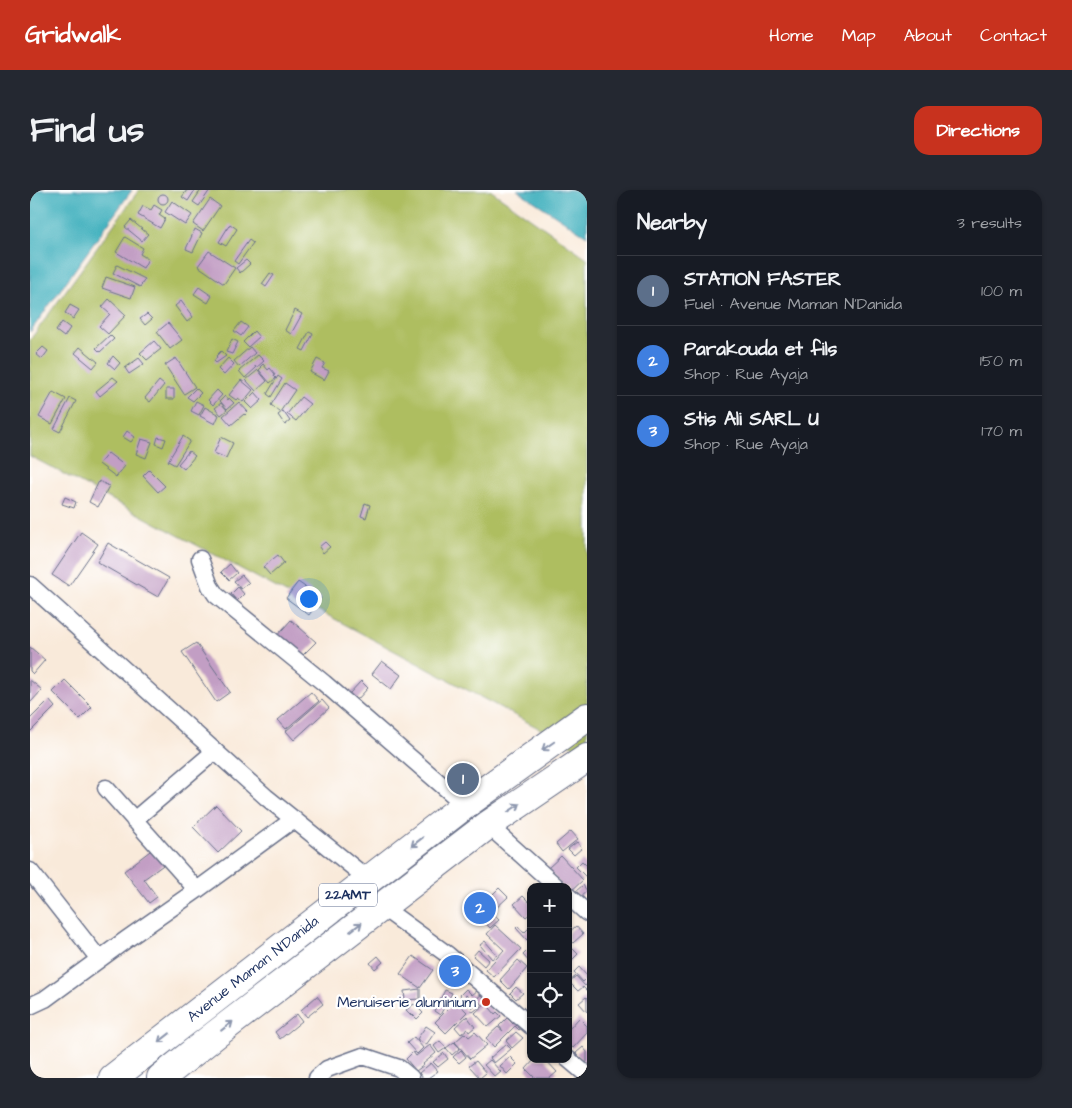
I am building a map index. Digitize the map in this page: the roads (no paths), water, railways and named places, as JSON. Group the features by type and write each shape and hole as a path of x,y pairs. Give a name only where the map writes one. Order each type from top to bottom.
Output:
{"highway":[{"name":"Avenue Maman N'Danida","path":"113,1078 464,804 587,717"},
{"path":"161,1078 488,826 587,758"}],"street":[{"path":"200,560 210,586 216,595 324,683 464,804"},
{"path":"30,585 266,797 369,880"},
{"path":"134,820 215,751"},
{"path":"106,788 197,890"},
{"path":"30,1006 45,999 294,819"},
{"path":"488,826 552,883"},
{"path":"30,871 99,959"},
{"path":"572,900 587,913"},
{"path":"382,907 448,955 527,1023"},
{"path":"317,1078 327,1069 363,1056 399,1068 411,1078"},
{"path":"572,1062 587,1075"}],"water":[{"path":"30,190 132,190 30,332"},
{"path":"517,190 587,190 587,236 579,231"}],"place":[{"name":"STATION FASTER","path":"463,779"},
{"name":"Parakouda et fils","path":"480,908"},
{"name":"Stis Ali SARL U","path":"455,971"},
{"name":"Menuiserie aluminium","path":"486,1002"}]}
